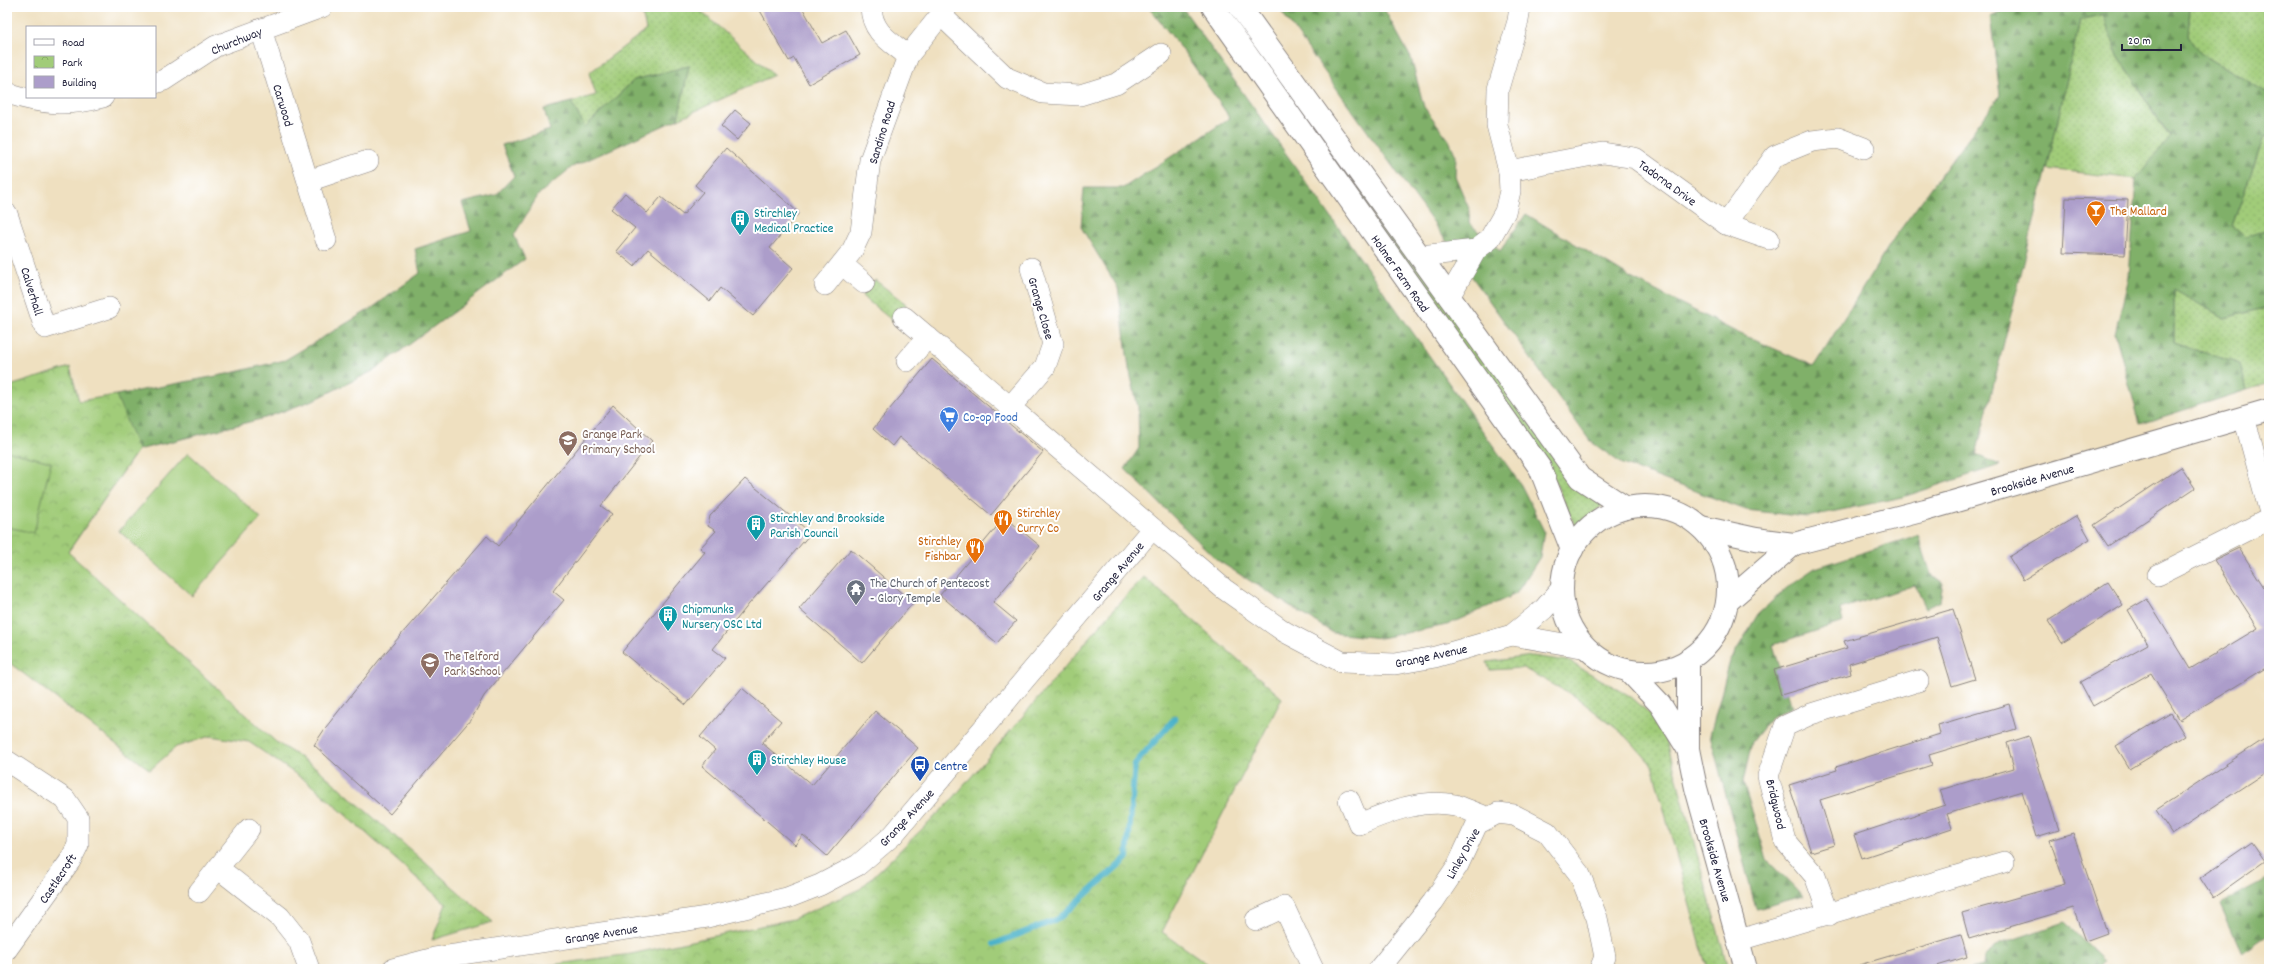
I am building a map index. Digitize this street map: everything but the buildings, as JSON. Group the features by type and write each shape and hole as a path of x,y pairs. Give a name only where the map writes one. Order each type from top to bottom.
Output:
{"street":[{"name":"Churchway","path":"156,83 164,80 216,46 322,7"},
{"path":"871,7 871,20 879,32 908,56"},
{"name":"Holmer Farm Road","path":"1213,7 1540,468 1572,550"},
{"name":"Holmer Farm Road","path":"1240,7 1580,478 1626,508"},
{"path":"1449,297 1476,250 1489,240 1505,212 1510,192 1509,171 1497,125 1498,89 1518,21 1520,7"},
{"path":"944,11 1007,78 1043,93 1080,95 1116,84 1160,54"},
{"name":"Sandino Road","path":"825,285 852,251 861,232 870,160 908,56 944,11"},
{"name":"Carwood","path":"261,29 326,240"},
{"path":"7,93 39,103 85,102 99,98"},
{"path":"1726,224 1775,156 1812,141 1838,138 1864,148"},
{"name":"Tadorna Drive","path":"1509,171 1603,153 1635,158 1726,224 1770,239"},
{"path":"308,181 368,161"},
{"name":"Calverhall","path":"7,214 45,328 108,308"},
{"path":"1420,256 1476,250"},
{"path":"842,264 864,283"},
{"name":"Grange Close","path":"1011,406 1045,367 1053,344 1031,268"},
{"name":"Grange Avenue","path":"904,317 1011,406 1152,529 1230,593 1285,632 1342,662 1394,664 1435,657 1512,635 1544,609 1562,588"},
{"path":"907,361 928,337"},
{"name":"Brookside Avenue","path":"1701,527 1756,539 1794,544 1924,510 2269,410"},
{"path":"2244,417 2269,509"},
{"path":"1652,506 1679,512 1701,527 1718,548 1727,574 1728,601 1723,619 1714,635 1703,649 1688,660 1672,668 1654,672 1629,671 1602,660 1587,648 1574,631 1565,610 1562,588 1565,568 1572,550 1586,531 1604,516 1626,508 1652,506"},
{"path":"2158,575 2269,519"},
{"name":"Grange Avenue","path":"392,969 435,958 530,945 729,912 787,898 820,885 858,865 893,835 1152,529"},
{"name":"Brookside Avenue","path":"1728,601 1794,544"},
{"name":"Grange Avenue","path":"1512,635 1587,648"},
{"name":"Brookside Avenue","path":"1688,660 1688,749 1696,788 1746,969"},
{"name":"Brookside Avenue","path":"1629,671 1660,704 1688,749"},
{"name":"Bridgwood","path":"1828,915 1815,876 1785,841 1768,776 1785,726 1811,714 1918,681"},
{"name":"Castlecroft","path":"7,761 64,799 78,818 78,845 70,861 7,949"},
{"path":"1349,800 1360,824 1393,810 1430,803 1455,805 1487,817"},
{"name":"Linley Drive","path":"1379,969 1433,902 1458,865 1477,824 1487,817 1498,813 1514,815 1547,832 1580,874 1597,918 1605,957 1600,969"},
{"path":"199,892 249,829"},
{"path":"1739,940 2004,862"},
{"path":"218,868 280,917 299,941 309,969"},
{"path":"1256,920 1284,907 1313,969"}],"green space":[{"path":"651,7 696,7 774,75 678,119 689,66 634,80 585,127 571,102 596,95 589,73 646,30 642,13"},
{"path":"1148,7 1182,7 1521,485 1544,531 1540,557 1516,594 1447,625 1380,638 1333,633 1217,560 1125,469 1139,448 1138,407 1129,368 1118,288 1081,227 1084,188 1123,188 1230,118 1179,45"},
{"path":"1220,7 1232,7 1604,504 1576,528 1553,477"},
{"path":"1278,7 1383,7 1411,58 1424,107 1449,140 1456,156 1455,176 1470,211 1469,223 1500,251 1526,214 1631,278 1736,332 1814,366 1894,238 2000,95 1990,16 2014,7 2190,7 2188,35 2200,53 2269,94 2269,138 2264,137 2232,226 2245,237 2269,229 2269,307 2224,318 2174,290 2174,343 2240,364 2247,390 2140,424 2115,333 2129,277 2136,179 2170,137 2118,56 2103,14 2080,20 2047,169 1976,455 2000,465 1903,497 1807,517 1746,510 1622,464 1590,441"},
{"path":"2190,7 2269,7 2269,94 2200,53 2188,35"},
{"path":"2104,14 2118,56 2170,138 2136,179 2047,169 2080,20"},
{"path":"689,66 678,119 572,167 539,194 514,235 525,259 375,370 316,399 265,418 138,450 68,552 113,449 116,395 227,374 285,360 372,308 420,273 415,249 471,231 462,203 496,195 514,176 502,145 550,130 544,109 571,102 585,127 634,80"},
{"path":"2264,137 2269,138 2269,229 2245,237 2232,226"},
{"path":"875,280 906,304 893,321 862,296"},
{"path":"2174,289 2224,318 2269,307 2269,383 2247,390 2239,364 2174,343"},
{"path":"70,367 79,401 116,395 138,450 68,552 276,742 318,769 493,922 432,940 446,904 313,786 249,742 210,736 176,747 150,770 7,661 7,387"},
{"path":"7,451 51,462 34,533 7,527"},
{"path":"188,453 261,518 192,596 119,531"},
{"path":"1918,535 1931,574 1943,583 1940,601 1926,608 1915,585 1840,609 1843,622 1773,645 1792,707 1771,718 1752,742 1743,782 1767,859 1803,896 1756,909 1710,735 1730,661 1758,614 1790,585 1815,568"},
{"path":"1144,577 1282,698 1162,932 1215,969 521,969 631,954 793,919 860,889 949,803 1120,602"},
{"path":"1532,656 1568,661 1630,696 1656,719 1666,738 1728,969 1707,969 1652,765 1627,737 1576,697 1523,668 1490,670 1487,662"},
{"path":"2266,879 2269,880 2269,935 2242,953 2220,904"},
{"path":"2064,922 2104,961 2097,969 1970,969 1983,966 1984,957 2000,944"}],"waterway":[{"path":"994,944 1058,919 1127,858 1135,764 1175,718"}],"place":[{"name":"The Mallard","path":"2096,227"},
{"name":"Stirchley Medical Practice","path":"740,236"},
{"name":"Co-op Food","path":"949,433"},
{"name":"Grange Park Primary School","path":"568,457"},
{"name":"Stirchley Curry Co","path":"1003,536"},
{"name":"Stirchley and Brookside Parish Council","path":"756,541"},
{"name":"Stirchley Fishbar","path":"975,564"},
{"name":"The Church of Pentecost - Glory Temple","path":"856,606"},
{"name":"Chipmunks Nursery OSC Ltd","path":"668,632"},
{"name":"The Telford Park School","path":"430,679"},
{"name":"Stirchley House","path":"757,776"},
{"name":"Centre","path":"920,782"}]}
